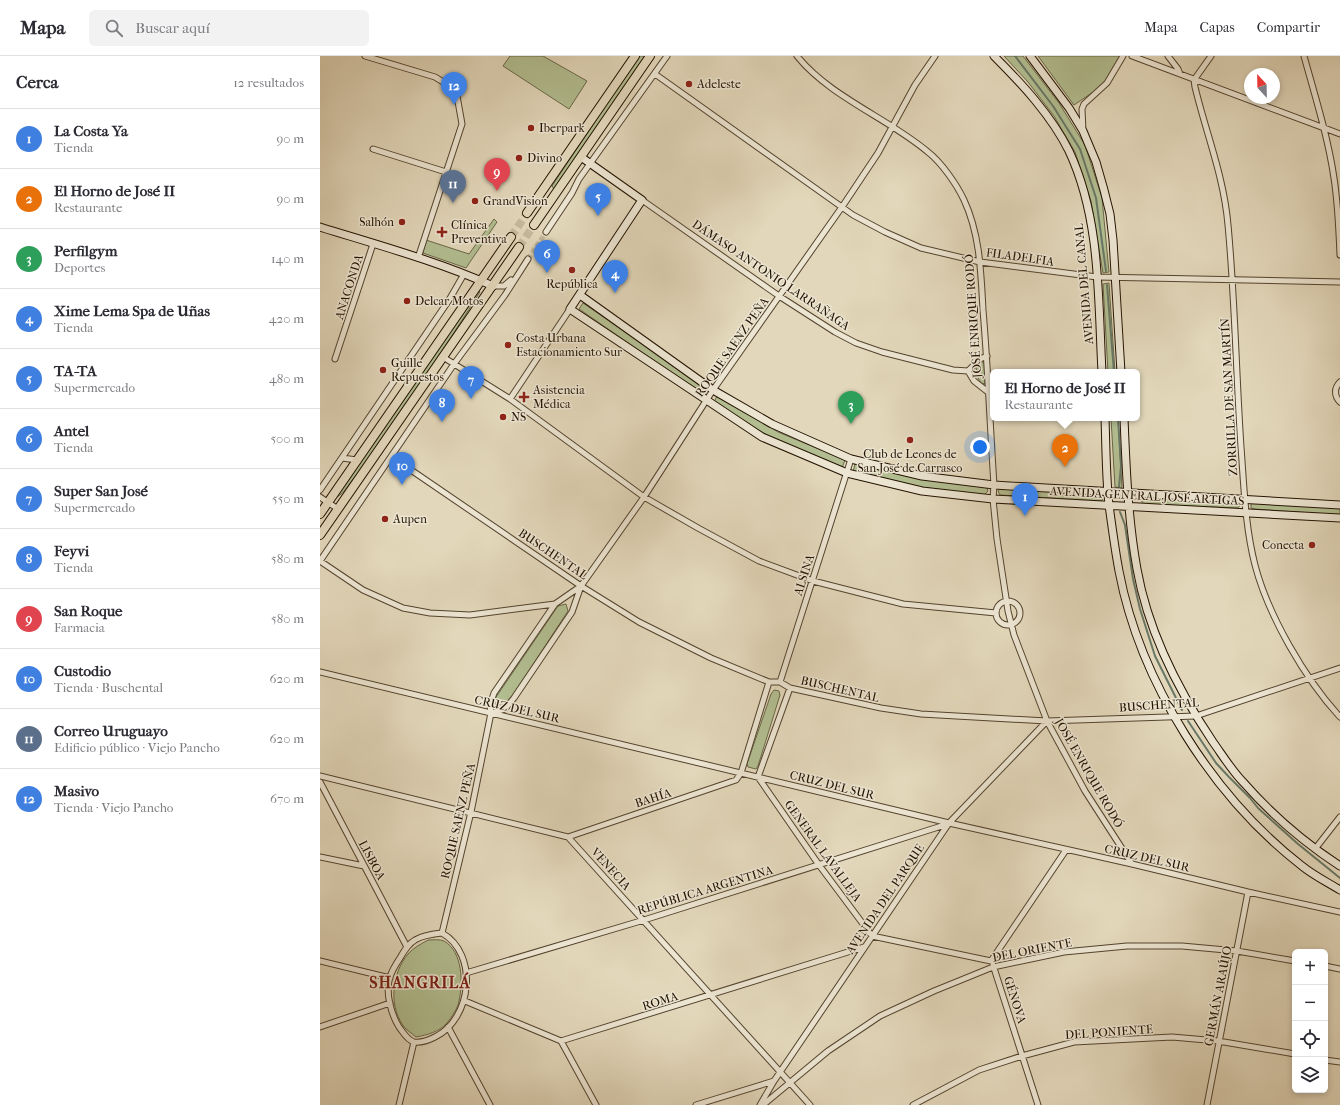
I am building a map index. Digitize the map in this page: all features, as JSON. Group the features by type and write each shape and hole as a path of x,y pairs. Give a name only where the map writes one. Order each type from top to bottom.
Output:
{"main road":[{"path":"527,213 635,56"},
{"path":"534,225 650,56"},
{"path":"320,514 511,237"},
{"path":"320,535 519,247"}],"street":[{"path":"365,56 435,77 448,85 457,96 462,124 418,258"},
{"path":"546,232 572,193 579,179 667,56"},
{"name":"JOSÉ ENRIQUE RODÓ","path":"797,56 815,74 839,92 929,152 952,180 964,200 972,223 980,262 987,356 994,485 993,499 997,539 1011,624 1047,721 1085,791 1132,864"},
{"name":"ROQUE SAENZ PEÑA","path":"491,713 505,709 514,698 572,612 581,586 644,497 706,400 842,207 878,153 915,85 934,56"},
{"name":"AVENIDA DEL CANAL","path":"994,56 1024,87 1054,126 1068,151 1079,177 1087,204 1092,233 1097,277 1102,369"},
{"path":"1030,56 1069,108 1083,131 1096,162 1110,214 1121,369"},
{"path":"1083,131 1082,110 1084,104 1107,83 1123,56"},
{"path":"1132,56 1340,134"},
{"path":"1168,56 1180,74"},
{"path":"1194,80 1211,56"},
{"path":"1304,56 1325,134 1334,177 1338,209 1340,255"},
{"name":"FILADELFIA","path":"655,74 852,215 885,232 922,248 980,262 1097,277 1340,282"},
{"name":"ZORRILLA DE SAN MARTÍN","path":"1194,80 1198,102 1216,159 1226,205 1232,280 1245,512 1255,566 1265,596 1283,634 1325,700 1340,717"},
{"path":"373,149 446,172"},
{"name":"DÁMASO ANTONIO LARRAÑAGA","path":"581,157 780,296 835,332 856,343 922,363 953,370 968,371"},
{"path":"510,399 642,200"},
{"path":"320,227 418,258 493,286 504,286 509,283 520,271"},
{"name":"ANACONDA","path":"335,359 373,244"},
{"path":"528,259 505,295 454,364 320,561 363,590 403,608 430,613 470,615 555,604"},
{"path":"320,490 449,300 464,274"},
{"name":"AVENIDA GENERAL JOSÉ ARTIGAS","path":"580,295 713,390 772,424 851,459 922,476 994,485 1340,505"},
{"name":"AVENIDA GENERAL JOSÉ ARTIGAS","path":"570,309 762,437 848,473 922,491 993,499 1340,518"},
{"path":"987,356 980,359 968,371 974,382 988,392"},
{"path":"443,357 510,399 644,497 759,561 813,581 903,604 996,613"},
{"path":"1340,382 1337,385 1335,393 1340,402"},
{"path":"1105,421 1109,506 1120,572 1128,608 1139,640 1173,716 1206,767 1228,794 1260,828 1303,867 1340,890"},
{"path":"1124,421 1129,506 1137,569 1145,602 1168,665 1196,716 1227,762 1244,783 1276,816 1315,849 1340,866"},
{"name":"BUSCHENTAL","path":"392,457 581,586 639,622 711,658 769,682 780,682 790,688 881,708 921,714 1047,721 1196,716 1340,668"},
{"path":"342,458 357,460"},
{"name":"ALSINA","path":"780,682 848,473 851,459"},
{"path":"320,497 338,509"},
{"name":"ROQUE SAENZ PEÑA","path":"442,933 471,812 491,713 490,705 494,693 555,604 581,586"},
{"path":"1007,601 1015,603 1020,610 1018,619 1011,624 999,621 996,613 999,605 1007,601"},
{"name":"CRUZ DEL SUR","path":"320,672 949,823 1340,912"},
{"path":"741,773 769,682"},
{"path":"758,777 790,688"},
{"name":"AVENIDA DEL PARQUE","path":"760,1105 780,1072 949,823 1047,721"},
{"name":"BAHÍA","path":"568,837 730,783 736,780 741,773"},
{"path":"320,776 568,837"},
{"name":"GENERAL LAVALLEJA","path":"758,777 819,865 872,936"},
{"name":"LISBOA","path":"320,782 407,947"},
{"path":"1315,849 1340,817"},
{"name":"REPÚBLICA ARGENTINA","path":"466,973 644,920 949,823"},
{"name":"VENECIA","path":"568,837 810,1105"},
{"path":"872,936 991,961 1066,850"},
{"path":"320,857 364,866"},
{"name":"GERMÁN ARAÚJO","path":"1207,1105 1218,1041 1248,892"},
{"path":"442,933 450,938 457,946 462,956 466,973 464,1001 448,1027 441,1034 429,1040 414,1042 408,1038 398,1025 393,1013 390,1003 390,978 395,966 407,947 416,939 427,935 442,933"},
{"name":"DEL ORIENTE","path":"763,1105 828,1051 880,1016 934,991 993,967 1064,952 1127,946 1182,946 1237,951 1292,960"},
{"name":"ROMA","path":"561,1041 712,996 864,947"},
{"path":"320,961 390,978"},
{"name":"GÉNOVA","path":"991,961 1038,1105"},
{"path":"1328,967 1340,969"},
{"path":"464,1001 561,1041 596,1105"},
{"path":"320,1027 390,1003"},
{"path":"448,1027 490,1105"},
{"name":"DEL PONIENTE","path":"913,1105 979,1070 1022,1056 1074,1042 1172,1037 1218,1041 1292,1053"},
{"path":"399,1105 414,1042"},
{"path":"1328,1060 1340,1062"},
{"path":"696,1105 774,1081"}],"green space":[{"path":"510,56 543,56 587,81 569,109 503,66"},
{"path":"639,56 646,56 554,189 552,186"},
{"path":"1004,56 1023,56 1059,103 1085,145 1102,198 1109,272 1103,273 1091,201 1075,152 1054,116 1028,82"},
{"path":"1038,56 1120,57 1105,84 1074,105"},
{"path":"494,219 497,222 466,268 423,253 426,240 469,254"},
{"path":"1109,283 1115,369 1108,369 1103,284"},
{"path":"478,290 480,292 420,384 357,475 343,493 337,497 336,496"},
{"path":"583,303 708,389 704,395 579,309"},
{"path":"980,362 984,362 985,384 981,383 977,375 976,370"},
{"path":"717,396 778,432 845,460 842,468 775,440 714,402"},
{"path":"1111,421 1118,421 1122,488 1115,487"},
{"path":"855,464 920,478 984,487 987,488 988,491 984,495 920,487 853,472"},
{"path":"1000,488 1103,495 1102,501 1000,495 998,491"},
{"path":"1143,497 1237,502 1240,506 1237,508 1143,504 1141,500"},
{"path":"1251,504 1340,508 1340,515 1254,509 1251,508"},
{"path":"566,604 568,611 507,704 496,705 494,700 558,606"},
{"path":"774,690 779,691 780,695 758,766 756,769 748,767 747,764 771,694"},
{"path":"428,940 444,941 455,952 460,968 461,986 457,1007 447,1023 437,1031 416,1037 406,1029 396,1012 394,1002 395,981 402,962 408,954 417,946"}],"waterway":[{"path":"1015,56 1053,106 1080,149 1096,198 1106,271"},
{"path":"1107,285 1114,369"},
{"path":"1118,421 1121,466 1119,487"},
{"path":"1120,512 1125,525 1133,579 1140,609 1155,656 1182,710"},
{"path":"1188,721 1216,763 1258,808 1298,844 1340,878"}],"tunnel":[{"path":"511,237 527,213"},
{"path":"519,247 534,225"},
{"path":"528,259 546,232"}],"place":[{"name":"Adeleste","path":"689,84"},
{"name":"Masivo","path":"454,105"},
{"name":"Iberpark","path":"531,128"},
{"name":"Divino","path":"519,158"},
{"name":"San Roque","path":"497,191"},
{"name":"GrandVision","path":"475,201"},
{"name":"Correo Uruguayo","path":"453,203"},
{"name":"TA-TA","path":"598,216"},
{"name":"Salhón","path":"402,222"},
{"name":"Clínica Preventiva","path":"442,232"},
{"name":"República","path":"572,270"},
{"name":"Antel","path":"547,273"},
{"name":"Xime Lema Spa de Uñas","path":"615,293"},
{"name":"Delcar Motos","path":"407,301"},
{"name":"Costa Urbana Estacionamiento Sur","path":"508,345"},
{"name":"Guille Repuestos","path":"383,370"},
{"name":"Asistencia Médica","path":"524,397"},
{"name":"Super San José","path":"471,399"},
{"name":"NS","path":"503,417"},
{"name":"Feyvi","path":"442,422"},
{"name":"Perfilgym","path":"851,424"},
{"name":"Club de Leones de San José de Carrasco","path":"910,440"},
{"name":"El Horno de José II","path":"1065,467"},
{"name":"Custodio","path":"402,485"},
{"name":"La Costa Ya","path":"1025,516"},
{"name":"Aupen","path":"385,519"},
{"name":"Conecta","path":"1312,545"}],"district":[{"name":"SHANGRILÁ","path":"420,982"}]}
